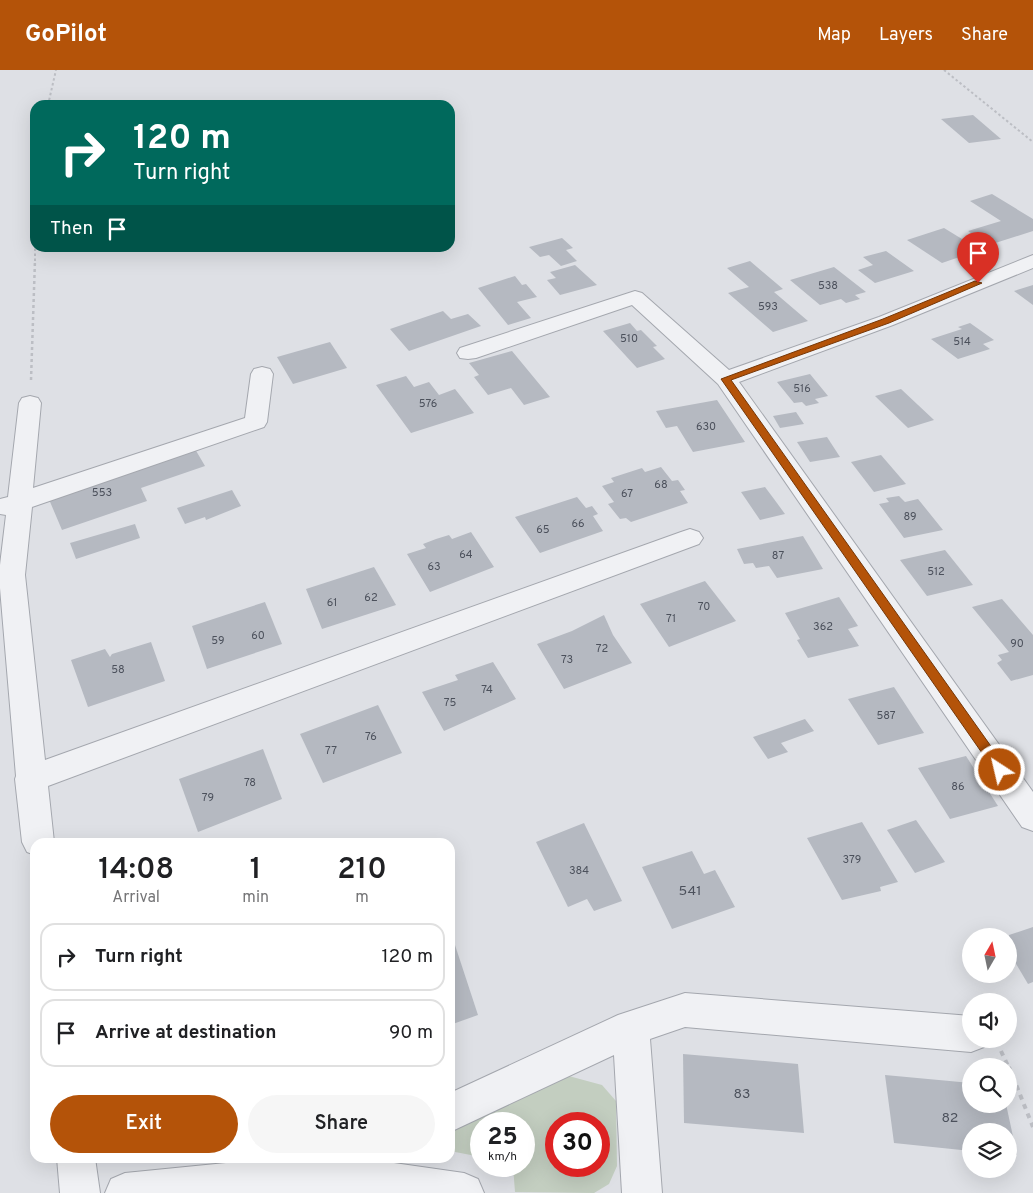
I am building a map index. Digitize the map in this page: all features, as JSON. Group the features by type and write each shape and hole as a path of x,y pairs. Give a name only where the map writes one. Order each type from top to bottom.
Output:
{"street":[{"path":"726,379 886,321 1033,261"},
{"path":"468,353 635,297 726,379 1033,817"},
{"path":"10,505 256,422 262,374"},
{"path":"30,403 10,505 12,575 30,779 37,838"},
{"path":"30,779 690,538"},
{"path":"455,1111 631,1028 685,1010 962,1033"},
{"path":"631,1028 642,1193"},
{"path":"77,1163 80,1193"},
{"path":"125,1193 340,1165 464,1193"}],"path":[{"path":"49,100 56,70"},
{"path":"944,70 1033,142"},
{"path":"30,403 35,252"},
{"path":"1017,1087 1033,1126"}],"green space":[{"path":"565,1075 602,1085 616,1101 617,1166 609,1184 594,1193 515,1192 514,1177 535,1177 535,1112 486,1112"},
{"path":"470,1120 470,1155 455,1152 455,1127"}],"building":[{"path":"973,115 1001,139 969,143 941,119"},
{"path":"992,194 1033,219 1033,231 989,245 968,231 1001,221 970,201"},
{"path":"944,228 980,250 942,263 907,240"},
{"path":"562,238 573,248 566,250 577,261 561,266 549,255 540,257 529,247"},
{"path":"886,251 914,271 875,283 858,270 873,265 863,257"},
{"path":"750,261 783,289 774,292 808,321 773,332 728,293 749,287 727,268"},
{"path":"575,265 597,285 560,295 547,280 556,278 550,272"},
{"path":"834,267 866,292 855,295 860,299 846,303 841,299 820,305 790,280"},
{"path":"515,276 522,285 526,284 537,297 517,302 531,318 508,325 478,288"},
{"path":"1033,285 1033,305 1014,291"},
{"path":"443,311 451,319 468,314 481,326 409,351 390,329"},
{"path":"630,323 637,331 641,330 657,346 653,347 665,359 637,368 603,331"},
{"path":"970,323 994,340 983,344 990,349 958,359 931,339 962,329 958,327"},
{"path":"330,342 347,368 293,384 277,357"},
{"path":"512,351 550,397 524,405 511,388 488,395 474,377 479,375 469,363"},
{"path":"810,374 828,396 815,399 819,403 806,406 802,402 794,403 777,382"},
{"path":"406,376 414,387 429,382 439,395 455,389 474,413 411,433 376,385"},
{"path":"901,389 934,420 908,428 875,396"},
{"path":"717,400 745,442 693,452 677,426 666,428 656,411"},
{"path":"796,412 804,424 780,428 773,416"},
{"path":"827,437 840,457 810,462 797,442"},
{"path":"195,449 205,466 141,488 147,501 62,530 48,497"},
{"path":"881,455 906,484 874,492 851,462"},
{"path":"661,467 672,481 678,480 685,490 680,491 688,503 631,522 626,518 620,519 608,504 614,502 602,486 614,482 611,478 642,468 645,472"},
{"path":"765,487 785,514 760,520 741,492"},
{"path":"232,490 241,506 206,520 205,517 185,524 177,508"},
{"path":"899,496 905,502 918,499 943,530 904,538 879,504 889,502 886,498"},
{"path":"577,497 586,508 592,506 598,514 593,516 603,531 540,553 515,517"},
{"path":"135,524 140,538 76,559 70,543"},
{"path":"471,532 494,567 430,592 407,554 426,548 423,544 436,539 449,535 452,539"},
{"path":"803,536 823,569 777,578 769,566 756,568 753,563 744,564 737,549"},
{"path":"945,550 973,585 927,596 900,560"},
{"path":"374,567 396,605 322,629 306,589"},
{"path":"705,581 736,621 669,647 640,604"},
{"path":"839,597 858,626 848,629 859,646 808,658 797,640 800,639 785,613"},
{"path":"1002,599 1033,635 1033,675 1011,681 997,663 1002,660 998,655 1009,652 972,607"},
{"path":"265,602 282,644 207,669 192,626"},
{"path":"604,615 613,635 632,663 564,689 537,644 572,631"},
{"path":"151,642 165,681 88,707 71,660 105,649 110,657 112,654"},
{"path":"493,662 516,699 444,731 422,692 458,680 455,675"},
{"path":"894,687 924,733 878,745 848,699"},
{"path":"378,705 402,753 323,783 300,734"},
{"path":"805,719 814,731 781,743 788,752 768,759 753,737"},
{"path":"263,749 282,799 198,832 179,779"},
{"path":"966,756 998,806 950,819 918,768"},
{"path":"916,820 945,862 915,873 887,830"},
{"path":"862,822 898,882 880,887 881,891 842,900 807,838"},
{"path":"584,823 622,901 594,911 587,899 568,907 536,842"},
{"path":"692,851 704,874 715,870 735,907 672,929 642,867"},
{"path":"1033,927 1033,982 1028,984 1018,967 1018,932"},
{"path":"455,945 478,1015 455,1023"},
{"path":"683,1054 798,1064 804,1133 684,1123"},
{"path":"885,1075 962,1082 962,1113 1008,1113 1010,1123 962,1123 962,1150 894,1143"}],"route":[{"path":"978,283 886,321 726,379 1000,770"}]}
